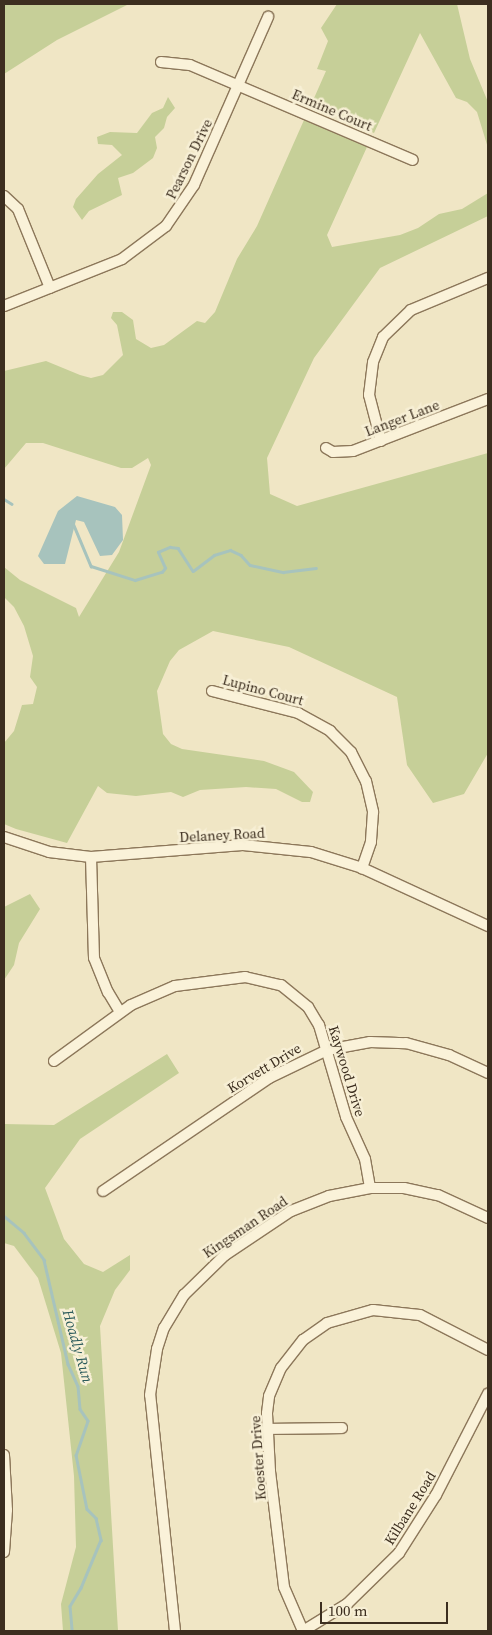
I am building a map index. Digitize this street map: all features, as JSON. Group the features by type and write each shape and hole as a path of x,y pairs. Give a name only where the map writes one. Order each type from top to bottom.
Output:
{"street":[{"name":"Pearson Drive","path":"4,306 122,259 166,226 194,185 268,17"},
{"name":"Ermine Court","path":"161,62 190,65 413,160"},
{"path":"4,196 18,209 50,288"},
{"path":"381,441 369,395 373,362 383,338 411,310 488,278"},
{"name":"Langer Lane","path":"326,448 333,452 353,451 488,399"},
{"name":"Lupino Court","path":"212,691 298,713 330,731 351,752 366,781 373,812 371,842 362,868"},
{"name":"Delaney Road","path":"4,837 49,852 91,857 262,845 311,852 362,868 488,926"},
{"path":"91,857 94,958 108,992 120,1012"},
{"name":"Kaywood Drive","path":"54,1061 120,1012 175,986 224,978 262,979 290,990 308,1007 319,1025 346,1117 365,1159 370,1188"},
{"name":"Korvett Drive","path":"103,1191 269,1078 327,1050 370,1042 406,1043 449,1055 488,1073"},
{"name":"Kingsman Road","path":"175,1631 150,1404 152,1372 164,1328 196,1280 262,1229 309,1203 370,1188 423,1191 456,1201 488,1218"},
{"name":"Koester Drive","path":"303,1631 284,1587 267,1429 269,1396 281,1368 315,1331 343,1316 373,1310 405,1311 434,1320 488,1350"},
{"name":"Kilbane Road","path":"303,1631 360,1593 399,1553 436,1495 488,1394"},
{"path":"267,1429 342,1428"},
{"path":"4,1455 7,1510 4,1552"}],"green space":[{"path":"4,4 129,4 57,40 4,74"},
{"path":"337,4 457,4 470,59 488,102 488,148 477,112 467,102 456,98 420,33 374,133 311,105 326,71 317,69 328,41 321,28"},
{"path":"168,97 175,108 167,117 164,128 155,137 157,148 153,158 133,173 118,178 122,195 89,211 82,220 73,207 76,199 98,174 122,155 112,145 98,144 97,137 110,132 137,133 152,113 163,108"},
{"path":"304,120 367,147 327,235 332,247 400,235 418,228 439,214 462,209 488,193 488,216 380,268 314,358 267,458 270,494 297,506 488,453 488,753 464,794 433,803 407,765 397,697 289,647 213,631 179,650 170,661 157,691 163,734 171,744 182,749 264,761 294,772 313,792 310,802 302,802 276,789 246,787 200,790 183,797 171,792 136,796 107,793 98,786 67,843 16,829 4,824 4,743 14,731 22,705 33,704 37,687 30,677 33,656 24,626 14,607 4,597 4,567 20,580 76,608 79,617 119,552 151,465 148,458 132,468 121,468 43,443 26,443 4,469 4,371 46,361 91,378 103,375 123,355 117,325 111,318 113,312 122,312 133,320 136,339 151,348 164,345 197,321 205,323 215,312 237,259 257,226"},
{"path":"30,894 40,909 19,943 14,965 4,980 4,907"},
{"path":"167,1054 179,1073 80,1139 45,1188 64,1239 84,1264 103,1272 130,1255 130,1270 115,1290 100,1326 118,1631 63,1631 61,1604 76,1547 74,1476 61,1353 38,1278 14,1246 4,1243 4,1124 54,1125"}],"water":[{"path":"77,496 115,507 122,515 123,540 112,555 100,556 84,522 76,520 65,564 44,564 38,556 58,511"}],"waterway":[{"path":"4,499 12,504"},
{"path":"73,523 91,566 135,580 162,572 165,568 158,552 170,547 178,548 193,571 214,555 230,550 241,555 250,565 283,572 316,568"},
{"name":"Hoadly Run","path":"4,1216 24,1233 44,1260 68,1364 78,1386 80,1409 88,1421 76,1455 87,1509 96,1518 101,1540 81,1588 70,1606 72,1631"}]}
